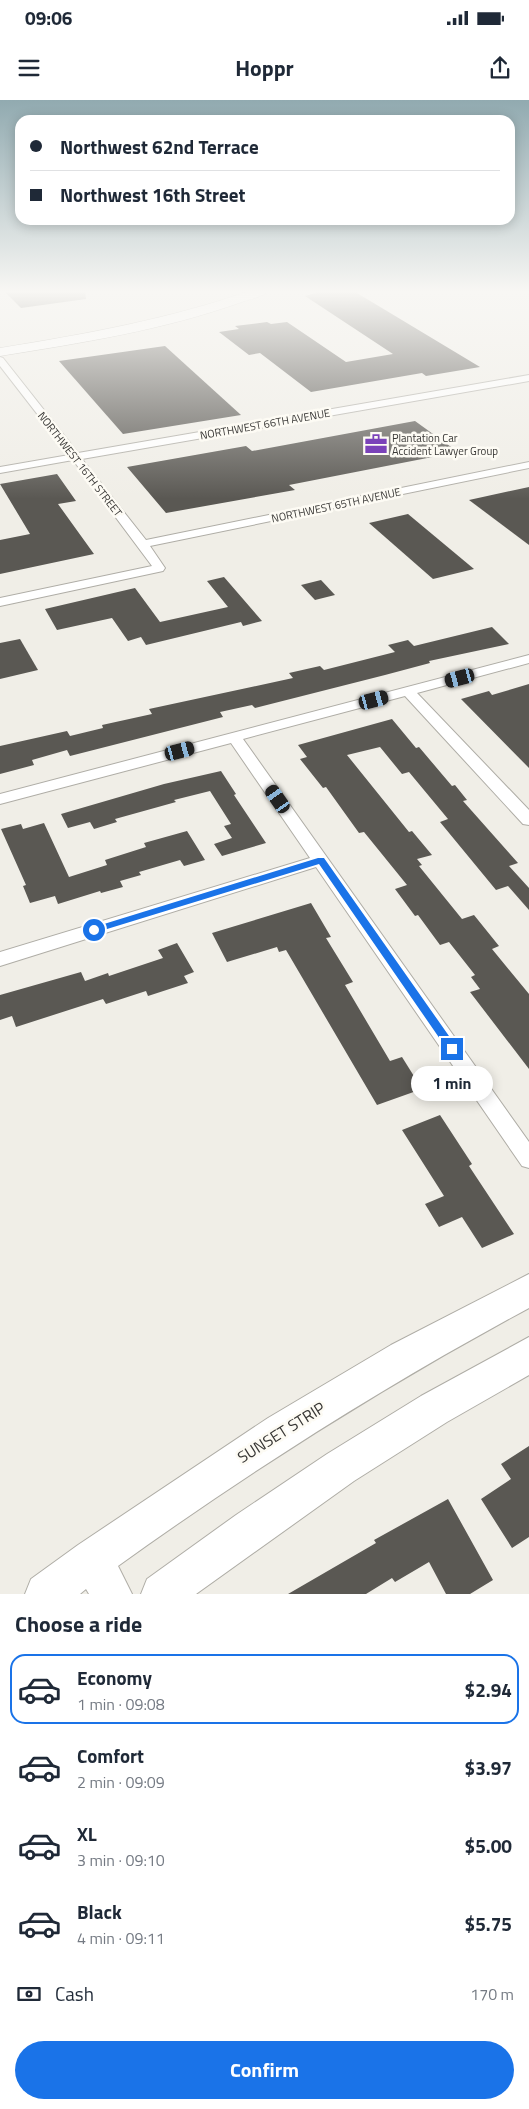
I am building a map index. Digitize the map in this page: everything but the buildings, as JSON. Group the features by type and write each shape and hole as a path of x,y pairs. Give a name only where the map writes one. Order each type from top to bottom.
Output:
{"street":[{"name":"NORTHWEST 16TH STREET","path":"0,360 143,544 159,568 0,602"},
{"name":"NORTHWEST 66TH AVENUE","path":"0,470 529,378"},
{"name":"NORTHWEST 65TH AVENUE","path":"143,544 529,465"},
{"path":"0,799 529,659"},
{"path":"408,691 529,820"},
{"path":"234,737 529,1159"},
{"path":"0,959 321,860"},
{"name":"SUNSET STRIP","path":"46,1594 92,1559 235,1460 387,1366 529,1290"},
{"path":"162,1594 204,1562 385,1440 529,1355"},
{"path":"92,1559 110,1594"}],"place":[{"name":"Plantation Car Accident Lawyer Group","path":"376,444"}],"route":[{"path":"94,930 321,860 452,1049"}]}
